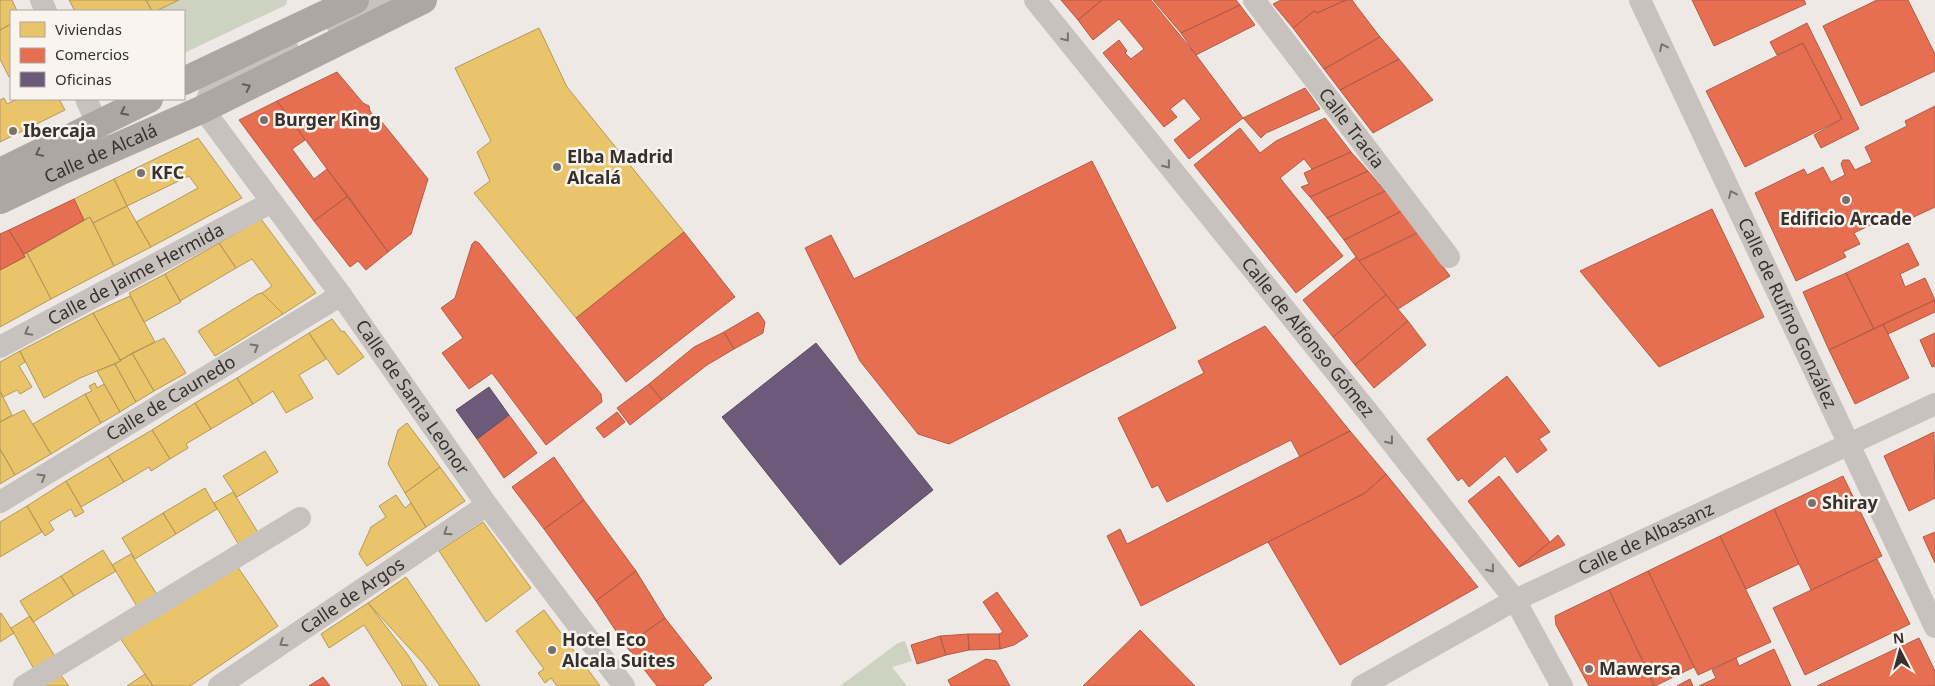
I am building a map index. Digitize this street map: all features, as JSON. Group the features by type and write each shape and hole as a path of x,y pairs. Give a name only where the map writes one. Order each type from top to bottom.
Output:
{"main road":[{"path":"185,81 356,0"},
{"name":"Calle de Alcalá","path":"0,200 203,109 423,0"},
{"name":"Calle de Alcalá","path":"0,172 147,100"}],"street":[{"path":"203,109 214,83 296,42 321,17 350,37 359,16 387,0"},
{"name":"Calle de Alfonso Gómez","path":"1035,0 1368,412 1515,600 1562,686"},
{"name":"Calle Tracia","path":"1254,0 1448,257"},
{"name":"Calle de Rufino González","path":"1640,0 1935,627"},
{"path":"60,172 96,144 98,124 86,100"},
{"name":"Calle de Santa Leonor","path":"203,109 341,295 487,505 624,686"},
{"name":"Calle de Jaime Hermida","path":"0,347 272,202"},
{"name":"Calle de Caunedo","path":"0,502 341,295"},
{"name":"Calle de Albasanz","path":"1362,686 1515,600 1935,404"},
{"name":"Calle de Argos","path":"219,686 487,505"},
{"path":"24,686 300,518"}],"green space":[{"path":"179,0 287,0 286,5 185,53 185,10 158,10"},
{"path":"905,641 912,661 892,667 907,686 840,686 898,643"}],"building: Viviendas":[{"path":"0,0 12,0 17,10 10,10 10,25 0,30"},
{"path":"69,0 146,0 151,10 74,10"},
{"path":"146,0 179,0 158,10 151,10"},
{"path":"10,25 9,77 0,59 0,30"},
{"name":"Elba Madrid Alcalá","path":"539,28 567,87 684,232 576,318 474,193 490,181 477,152 491,141 455,68"},
{"path":"4,98 7,104 15,100 60,100 65,110 0,142 0,100"},
{"path":"198,138 242,198 151,247 136,222 198,188 189,176 127,206 114,179"},
{"path":"114,179 127,206 93,223 90,217 84,220 74,199"},
{"path":"127,206 151,247 114,266 93,223"},
{"path":"90,217 114,266 51,299 27,253"},
{"path":"261,219 316,293 283,314 262,293 272,286 252,259 236,268 219,243"},
{"path":"219,243 236,268 180,301 165,274"},
{"path":"27,253 51,299 0,327 0,270 25,257 24,254"},
{"path":"165,274 181,302 144,322 129,293"},
{"path":"262,293 283,314 215,356 198,331"},
{"path":"130,296 155,342 120,360 93,313"},
{"path":"93,313 121,361 80,378 44,398 20,351"},
{"path":"332,319 364,357 338,375 309,333"},
{"path":"309,333 326,359 299,375 313,398 286,413 273,391 253,404 237,378"},
{"path":"164,338 186,373 154,391 132,353"},
{"path":"20,351 25,362 19,366 32,387 20,394 17,390 3,397 0,391 0,362"},
{"path":"132,353 154,391 136,402 115,364"},
{"path":"115,364 136,402 120,412 97,371"},
{"path":"237,378 253,404 211,429 195,403"},
{"path":"95,383 97,388 104,384 120,412 101,423 85,394 92,391 89,386"},
{"path":"0,391 12,415 0,422"},
{"path":"85,394 101,423 51,454 33,424"},
{"path":"195,403 211,429 186,444 188,448 170,459 152,430"},
{"path":"24,410 51,454 15,475 0,449 0,422"},
{"path":"407,423 440,467 405,493 388,464 398,430"},
{"path":"152,430 170,459 151,471 149,467 124,482 108,456"},
{"path":"0,449 15,475 0,484"},
{"path":"265,451 278,472 237,497 223,476"},
{"path":"108,456 124,482 81,507 66,481"},
{"path":"440,467 465,501 426,527 405,493"},
{"path":"66,481 84,512 75,517 71,509 49,522 54,530 45,536 27,506"},
{"path":"205,488 217,509 176,534 163,513"},
{"path":"233,492 259,534 239,545 214,503"},
{"path":"396,495 405,508 411,503 426,527 367,566 359,554 371,527 386,517 379,506"},
{"path":"27,506 42,532 0,557 0,522"},
{"path":"163,513 176,534 135,559 122,538"},
{"path":"483,522 531,588 486,622 439,551"},
{"path":"103,550 116,571 74,596 61,576"},
{"path":"131,554 158,596 138,608 112,565"},
{"path":"237,566 278,626 190,686 153,686 120,638"},
{"path":"61,576 74,596 33,622 20,601"},
{"path":"406,577 480,686 440,686 423,663 368,603"},
{"path":"368,603 408,655 427,686 403,686 364,625 329,648 321,634"},
{"name":"Hotel Eco Alcala Suites","path":"544,610 600,686 557,686 551,678 545,683 538,673 544,669 516,631"},
{"path":"0,614 14,633 0,642"},
{"path":"30,616 56,658 35,671 11,628"},
{"path":"60,674 69,686 41,686"},
{"path":"145,674 153,686 127,686"}],"building: Comercios":[{"path":"1061,0 1102,0 1078,20"},
{"path":"1102,0 1151,0 1196,55 1243,118 1189,159 1174,140 1201,119 1184,98 1170,109 1177,117 1164,127 1103,53 1119,40 1127,51 1125,53 1131,59 1144,49 1119,19 1093,40 1078,20"},
{"path":"1153,0 1236,0 1240,5 1181,33"},
{"path":"1281,0 1346,0 1317,13 1314,11 1293,28 1273,4"},
{"path":"1346,0 1352,0 1380,37 1324,69 1293,28 1314,11 1317,13"},
{"path":"1692,0 1804,0 1806,4 1714,46"},
{"path":"1877,0 1908,0 1935,54 1935,71 1861,106 1823,26"},
{"path":"1240,5 1255,25 1196,55 1181,33"},
{"path":"1807,23 1859,129 1821,148 1814,135 1842,119 1803,43 1777,55 1770,42"},
{"path":"1380,37 1399,59 1340,90 1324,69"},
{"path":"1803,43 1842,119 1745,167 1706,91"},
{"path":"1399,59 1433,100 1373,133 1340,90"},
{"path":"337,72 363,103 369,106 370,111 379,123 381,121 428,179 411,234 388,252 277,101"},
{"path":"1305,88 1320,109 1266,133 1261,138 1243,118"},
{"path":"277,101 305,140 292,149 314,179 327,169 348,196 314,221 239,120"},
{"name":"Edificio Arcade","path":"1935,106 1935,207 1901,223 1895,213 1854,233 1860,244 1843,252 1846,257 1796,281 1755,193 1804,169 1807,175 1823,167 1831,182 1845,175 1841,164 1843,160 1849,160 1855,170 1872,162 1865,147 1907,126 1905,121"},
{"path":"1325,118 1351,152 1312,169 1304,159 1280,178 1343,256 1296,293 1194,165 1240,128 1260,153 1276,141"},
{"path":"1351,152 1368,171 1310,197 1301,187 1309,184 1304,173"},
{"path":"1092,161 1176,328 949,444 918,434 860,361 805,248 831,235 854,279"},
{"path":"1368,171 1385,191 1327,218 1310,197"},
{"path":"1385,191 1402,211 1344,240 1327,218"},
{"path":"348,196 388,252 366,270 358,261 350,267 314,221"},
{"path":"74,199 84,220 24,254 9,230"},
{"path":"1712,209 1764,317 1659,367 1580,271"},
{"path":"1402,211 1420,231 1359,261 1344,240"},
{"path":"9,230 25,257 0,270 0,234"},
{"path":"684,232 735,297 626,382 576,318"},
{"path":"1418,233 1450,276 1398,309 1359,261"},
{"path":"475,241 479,243 601,394 602,402 546,445 492,373 469,389 442,353 463,338 441,308 455,298 472,244"},
{"path":"1908,243 1919,265 1900,274 1905,287 1925,278 1935,300 1874,329 1846,273"},
{"path":"1356,257 1386,295 1333,337 1303,300"},
{"path":"1846,273 1874,329 1829,350 1803,292"},
{"path":"1386,295 1408,321 1355,365 1333,337"},
{"path":"1935,300 1935,312 1888,334 1883,324"},
{"path":"758,312 765,322 763,333 734,349 724,332"},
{"path":"1408,321 1426,345 1374,388 1355,365"},
{"path":"1883,324 1909,378 1855,404 1829,350"},
{"path":"1265,326 1350,431 1300,457 1291,440 1167,502 1158,485 1152,488 1118,418 1204,373 1198,361"},
{"path":"724,332 734,349 707,365 662,400 649,384 694,347"},
{"path":"1935,333 1935,366 1932,367 1920,340"},
{"path":"1507,376 1550,432 1539,439 1547,450 1517,473 1505,456 1469,487 1462,478 1458,481 1427,439"},
{"path":"649,384 662,400 630,425 617,408"},
{"path":"617,412 625,422 604,438 596,428"},
{"path":"509,415 537,453 504,478 477,439"},
{"path":"1350,431 1386,474 1365,493 1141,606 1107,536 1120,529 1127,544"},
{"path":"1934,432 1935,498 1909,511 1884,456"},
{"path":"554,457 584,500 544,529 512,487"},
{"path":"1386,474 1478,587 1340,665 1268,542 1365,493"},
{"path":"1499,476 1550,542 1519,567 1468,501"},
{"path":"1843,476 1882,556 1811,590 1774,509"},
{"path":"584,500 636,571 596,601 544,529"},
{"path":"1774,509 1799,564 1746,589 1720,536"},
{"path":"1935,532 1935,563 1923,537"},
{"path":"1558,535 1565,545 1519,567 1550,542"},
{"path":"1720,536 1771,642 1698,675 1648,571"},
{"path":"1877,559 1910,624 1805,675 1773,608"},
{"path":"636,571 665,618 626,646 596,601"},
{"path":"1648,571 1694,667 1655,686 1609,590"},
{"path":"1609,590 1654,686 1589,686 1556,625 1555,616"},
{"path":"997,592 1028,636 1014,645 1000,649 999,634 1003,632 983,602"},
{"path":"665,618 712,678 704,686 657,686 626,646"},
{"path":"1140,630 1195,686 1083,686"},
{"path":"968,634 969,650 946,655 940,636"},
{"path":"968,634 999,634 1000,649 969,650"},
{"path":"940,636 946,655 917,664 911,645"},
{"path":"1919,638 1935,671 1935,686 1817,686"},
{"path":"1774,649 1791,686 1699,686 1716,678 1712,670 1736,658 1739,666"},
{"path":"986,659 996,661 1010,686 951,686 948,680"},
{"path":"323,677 330,686 309,686"},
{"path":"1690,679 1693,686 1677,686"}],"building: Oficinas":[{"path":"816,343 933,490 840,565 722,417"},
{"path":"489,387 509,415 477,439 456,410"}],"place":[{"name":"Burger King","path":"264,120"},
{"name":"Ibercaja","path":"13,131"},
{"name":"Elba Madrid Alcalá","path":"557,167"},
{"name":"KFC","path":"141,173"},
{"name":"Edificio Arcade","path":"1846,200"},
{"name":"Shiray","path":"1812,503"},
{"name":"Hotel Eco Alcala Suites","path":"552,650"},
{"name":"Mawersa","path":"1589,669"}]}
